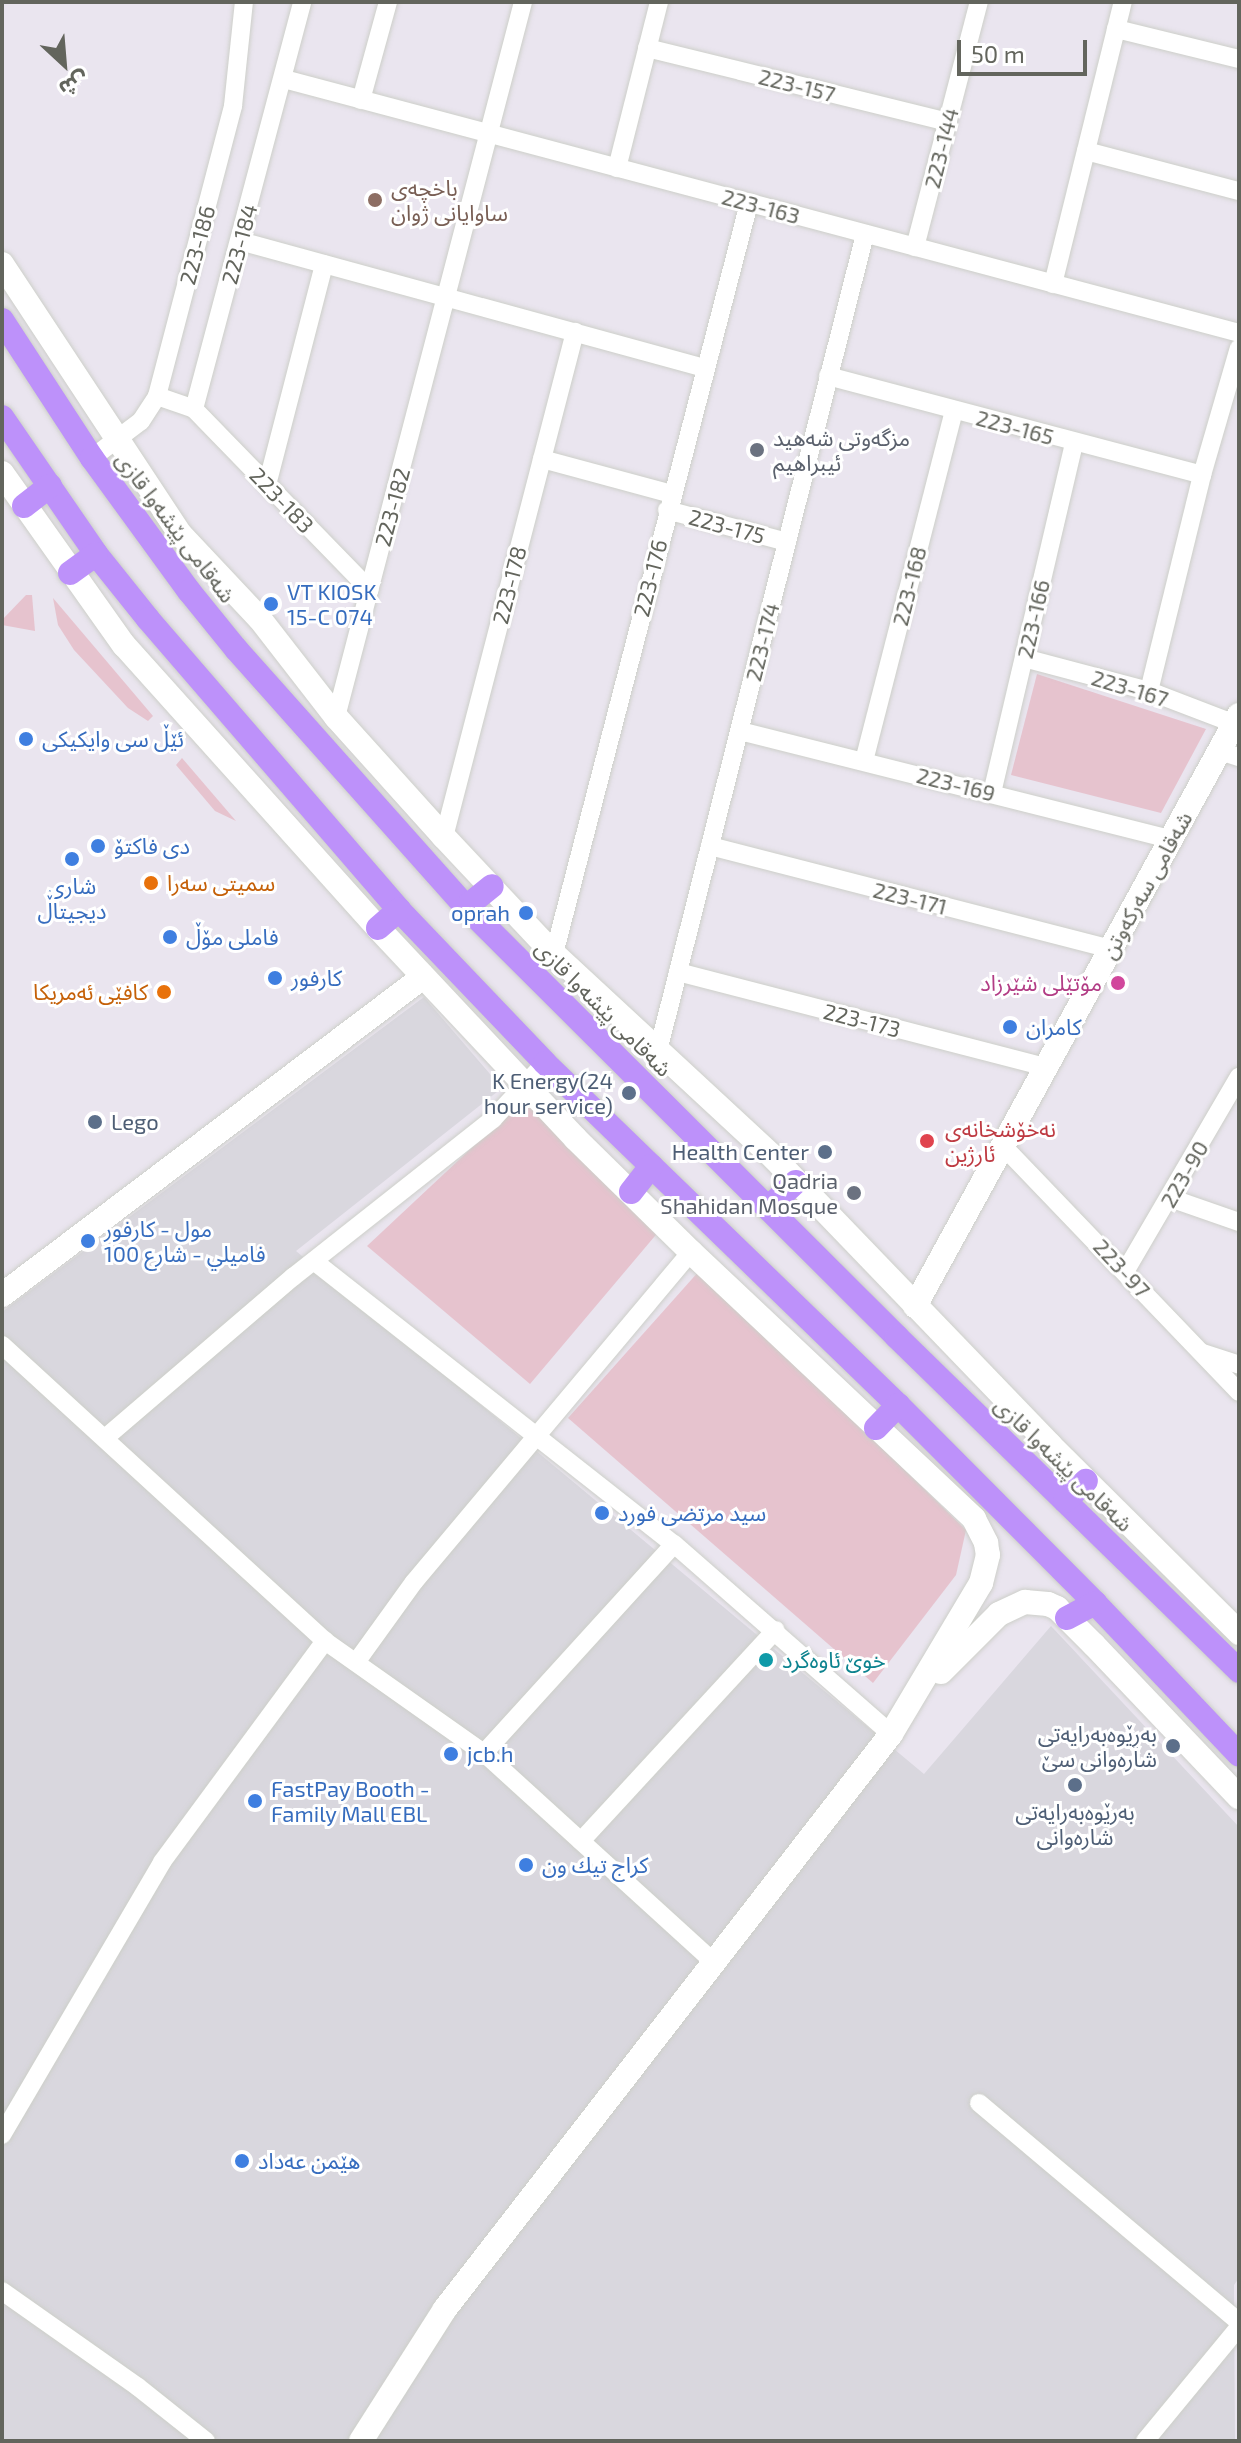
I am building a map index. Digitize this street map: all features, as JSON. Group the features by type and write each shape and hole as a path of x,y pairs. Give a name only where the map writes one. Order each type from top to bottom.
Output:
{"highway":[{"name":"شەقامی پێشەوا قازی","path":"2,320 92,458 236,649 466,907 1239,1671"},
{"path":"2,417 96,554 200,682 399,910 545,1063 898,1405 1233,1747"},
{"path":"24,506 50,486"},
{"path":"70,573 96,554"},
{"path":"466,907 492,886"},
{"path":"378,928 399,910"},
{"path":"631,1192 651,1166"},
{"path":"768,1208 796,1182"},
{"path":"876,1428 898,1405"},
{"path":"1065,1501 1086,1481"},
{"path":"1067,1618 1095,1603"}],"street":[{"name":"223-186","path":"92,458 118,443 141,421 157,396 233,106 244,2"},
{"name":"223-184","path":"194,409 302,2"},
{"path":"361,100 388,2"},
{"name":"223-182","path":"336,717 523,2"},
{"path":"617,168 659,2"},
{"name":"223-144","path":"915,247 979,2"},
{"path":"1053,284 1123,2"},
{"path":"1116,29 1239,59"},
{"name":"223-157","path":"647,48 948,122"},
{"name":"223-163","path":"284,79 1239,333"},
{"path":"1086,151 1239,191"},
{"name":"223-176","path":"554,954 749,203"},
{"name":"223-174","path":"658,1051 865,234"},
{"path":"240,241 705,368"},
{"path":"2,264 181,535 260,619 336,717 444,837 554,954 796,1182 1086,1481 1239,1633"},
{"path":"267,485 324,264"},
{"name":"223-178","path":"444,837 575,332"},
{"path":"1149,691 1202,475 1239,348"},
{"name":"223-165","path":"828,376 1074,444 1202,475"},
{"path":"157,396 194,409"},
{"name":"223-183","path":"194,409 370,590"},
{"name":"223-168","path":"864,761 954,411"},
{"name":"223-166","path":"992,793 1074,444"},
{"name":"223-175","path":"542,459 787,542"},
{"path":"2,473 70,573 142,666 423,977 691,1252 974,1519 988,1555 981,1583 896,1727"},
{"name":"223-167","path":"1024,658 1149,691 1237,720"},
{"name":"شەقامی سەرکەوتن","path":"915,1306 1171,839 1229,754 1237,720"},
{"name":"223-169","path":"740,731 1171,839"},
{"name":"223-171","path":"710,846 1111,949"},
{"name":"223-173","path":"678,972 1046,1067"},
{"path":"2,1295 423,977"},
{"path":"105,1438 315,1262 493,1119 545,1063"},
{"name":"223-90","path":"1126,1270 1239,1077"},
{"name":"223-97","path":"1003,1146 1126,1270 1196,1351 1239,1392"},
{"path":"1170,1198 1239,1222"},
{"path":"357,1661 414,1582 691,1252"},
{"path":"315,1262 674,1544 896,1727"},
{"path":"2,1345 325,1641 484,1753 715,1963"},
{"path":"1196,1351 1239,1365"},
{"path":"484,1753 674,1544"},
{"path":"361,2441 445,2309 896,1727 964,1646 999,1614 1025,1602 1039,1601 1057,1608 1239,1797"},
{"path":"581,1841 776,1630"},
{"path":"2,2135 162,1862 325,1641"},
{"path":"979,2103 1239,2324 1145,2441"},
{"path":"2,2291 138,2387 206,2441"}],"shaded area":[{"path":"26,595 32,595 35,631 2,625 2,620"},
{"path":"53,598 153,716 148,721 128,708 74,650 58,625"},
{"path":"1037,674 1206,729 1161,813 1011,775"},
{"path":"182,758 236,821 215,811 176,765"},
{"path":"424,997 502,1088 296,1251 924,1774 1051,1626 1239,1827 1239,2278 1234,2285 1235,2441 2,2441 2,1312"},
{"path":"524,1099 660,1230 530,1384 367,1246"},
{"path":"700,1270 966,1530 956,1575 873,1683 568,1418"}],"place":[{"name":"باخچەی ساوایانی ژوان","path":"375,200"},
{"name":"مزگەوتی شەهید ئیبراهیم","path":"757,450"},
{"name":"VT KIOSK 15-C 074","path":"271,604"},
{"name":"ئێڵ سی وایکیکی","path":"26,739"},
{"name":"دی فاکتۆ","path":"98,846"},
{"name":"شاری دیجیتاڵ","path":"72,859"},
{"name":"سمیتی سەرا","path":"151,883"},
{"name":"oprah","path":"526,913"},
{"name":"فاملی مۆڵ","path":"170,937"},
{"name":"کارفور","path":"275,978"},
{"name":"مۆتێلی شێرزاد","path":"1118,983"},
{"name":"کافێی ئەمریکا","path":"164,992"},
{"name":"كامران","path":"1010,1027"},
{"name":"K Energy(24 hour service)","path":"629,1093"},
{"name":"Lego","path":"95,1122"},
{"name":"نەخۆشخانەی ئارژین","path":"927,1141"},
{"name":"Health Center","path":"825,1152"},
{"name":"Qadria Shahidan Mosque","path":"854,1193"},
{"name":"مول - كارفور فاميلي - شارع 100","path":"88,1241"},
{"name":"سيد مرتضى فورد","path":"602,1513"},
{"name":"خوێ ئاوەگرد","path":"766,1660"},
{"name":"بەڕێوەبەرایەتی شارەوانی سێ","path":"1173,1746"},
{"name":"jcb.h","path":"451,1754"},
{"name":"بەرێوەبەرایەتی شارەوانی","path":"1075,1785"},
{"name":"FastPay Booth - Family Mall EBL","path":"255,1801"},
{"name":"كراج تيك ون","path":"526,1865"},
{"name":"هێمن عەداد","path":"242,2161"}]}
